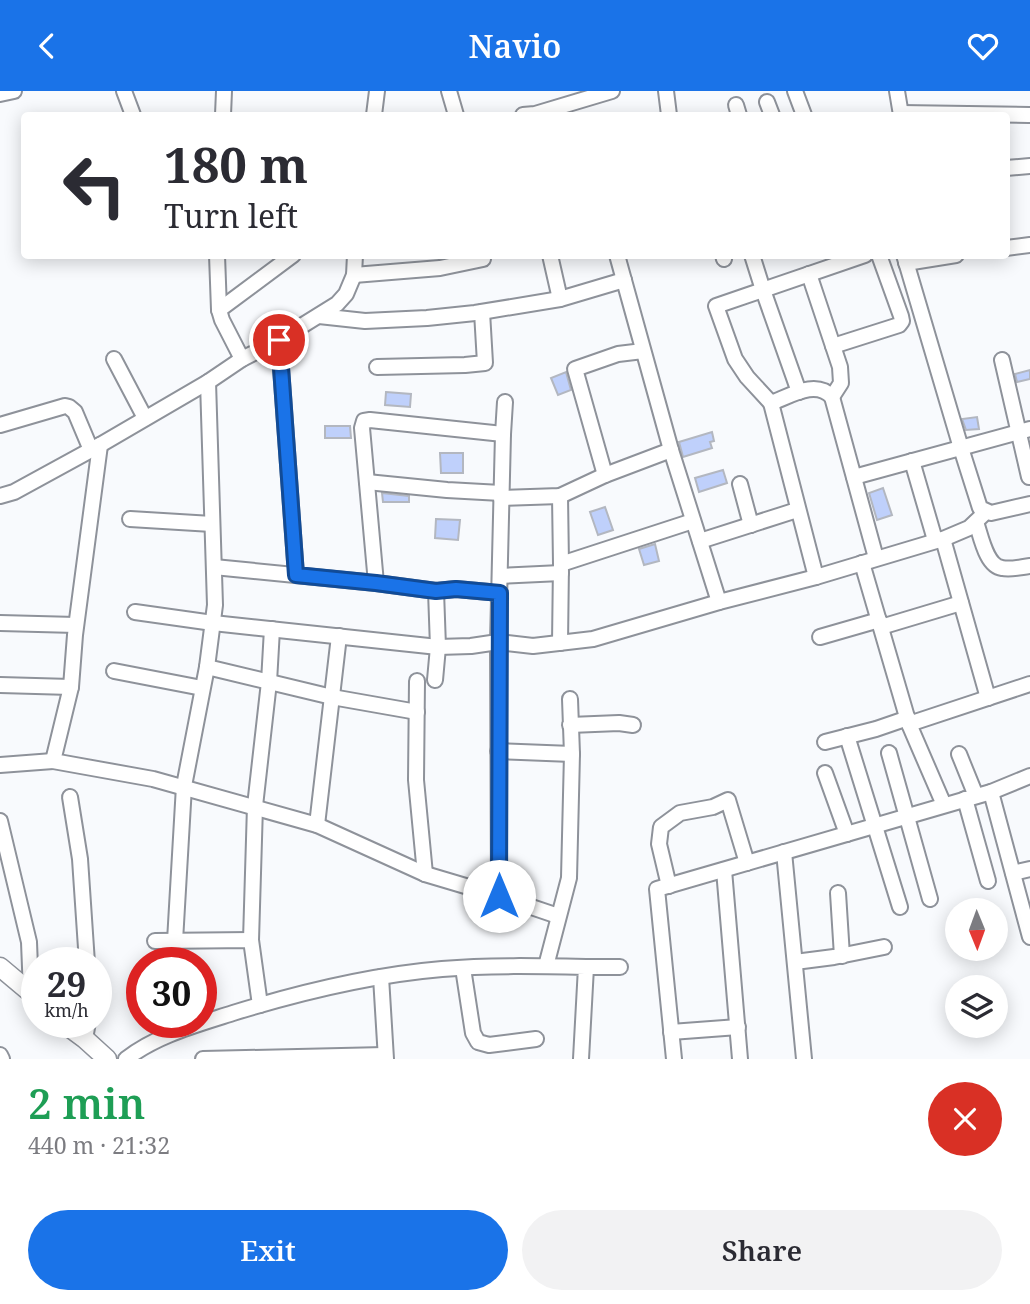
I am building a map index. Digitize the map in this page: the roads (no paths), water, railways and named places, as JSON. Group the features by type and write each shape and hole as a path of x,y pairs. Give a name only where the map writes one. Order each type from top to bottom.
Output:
{"main road":[{"path":"0,967 21,985"},
{"path":"91,1038 107,1059"}],"street":[{"path":"0,94 14,91"},
{"path":"124,91 132,112"},
{"path":"223,112 224,91"},
{"path":"374,112 377,91"},
{"path":"449,91 455,112"},
{"path":"542,112 611,91"},
{"path":"666,91 669,112"},
{"path":"796,91 803,112"},
{"path":"897,91 901,112"},
{"path":"1010,115 1029,115"},
{"path":"1010,168 1030,166"},
{"path":"1010,248 1030,245"},
{"path":"217,259 219,310 242,359"},
{"path":"219,310 288,259"},
{"path":"0,496 14,492 95,447 337,304 355,275 355,259"},
{"path":"355,275 440,268 483,259"},
{"path":"551,259 560,299"},
{"path":"618,259 671,450 719,602"},
{"path":"753,259 799,392"},
{"path":"833,346 899,325 902,321 880,259"},
{"path":"905,259 980,508 991,563 999,568 1030,566"},
{"path":"816,577 771,403 747,377 735,359 716,306 809,274 830,261"},
{"path":"809,274 840,367 841,383 832,397"},
{"path":"319,316 365,321 482,312 560,299 624,280"},
{"path":"377,367 485,363 482,312"},
{"path":"279,340 296,575"},
{"path":"605,475 575,369 618,354 643,351"},
{"path":"114,359 145,418"},
{"path":"1002,360 1025,431 1029,477"},
{"path":"175,941 184,786 207,667 215,605 208,381"},
{"path":"771,403 815,388 825,390 832,397 854,477 880,623 908,721 944,805"},
{"path":"499,896 499,642 505,402"},
{"path":"0,425 65,406 75,412 95,447 71,687 52,761"},
{"path":"376,583 362,428 364,421 503,435"},
{"path":"854,477 1025,431"},
{"path":"367,482 501,496 560,496 605,475 671,450"},
{"path":"912,461 961,603 988,698"},
{"path":"740,484 751,525"},
{"path":"560,496 560,643"},
{"path":"135,612 438,647 499,642 533,646 560,643 593,639 816,577 939,540 970,528 981,517 990,513 1030,504"},
{"path":"700,541 797,510"},
{"path":"130,519 212,524"},
{"path":"500,576 561,568 693,521"},
{"path":"214,567 436,591 456,589 500,593"},
{"path":"435,680 438,647 436,591"},
{"path":"820,637 961,603"},
{"path":"0,624 76,625"},
{"path":"260,1005 250,940 255,806 272,629"},
{"path":"317,825 339,636"},
{"path":"207,667 332,698 417,712"},
{"path":"114,671 202,688"},
{"path":"417,681 416,780 425,874"},
{"path":"825,742 908,721 1030,684"},
{"path":"0,685 71,687"},
{"path":"545,966 569,878 572,754 570,699"},
{"path":"570,725 633,725"},
{"path":"847,736 900,907"},
{"path":"498,751 572,754"},
{"path":"889,753 930,899"},
{"path":"959,754 988,881"},
{"path":"0,765 52,761 184,786 317,825 425,874 558,916"},
{"path":"825,773 847,834"},
{"path":"674,1059 657,889 991,792 1030,776"},
{"path":"991,792 1030,937"},
{"path":"70,797 80,859 85,947"},
{"path":"669,885 659,844 661,827 680,813 713,807 728,800 747,863"},
{"path":"0,821 29,947"},
{"path":"784,852 804,1059"},
{"path":"1013,873 1030,869"},
{"path":"724,870 740,1059"},
{"path":"838,893 842,956"},
{"path":"155,941 250,940"},
{"path":"795,962 884,947"},
{"path":"581,1059 586,967"},
{"path":"126,1059 141,1048 185,1028 320,988 442,969 620,967"},
{"path":"463,968 473,1033 478,1042 489,1045 536,1039"},
{"path":"202,1059 385,1057 381,977"},
{"path":"671,1032 738,1027"}]}
